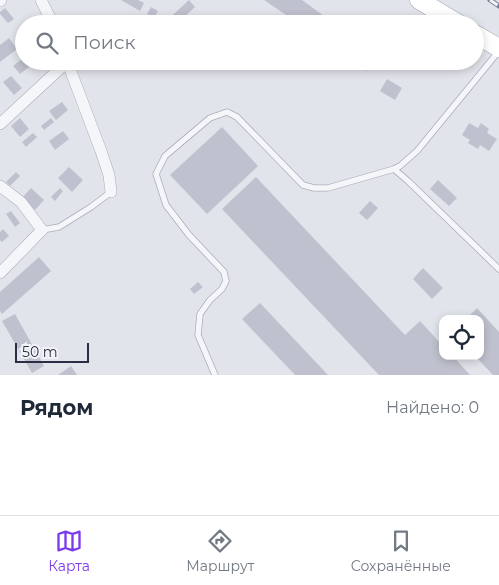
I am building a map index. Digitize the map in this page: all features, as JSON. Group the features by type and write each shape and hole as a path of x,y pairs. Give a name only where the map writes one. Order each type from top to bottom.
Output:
{"main road":[{"path":"419,0 444,15"},
{"path":"484,40 499,50"}],"street":[{"path":"42,0 49,15"},
{"path":"0,124 58,70"},
{"path":"70,70 101,151 109,175 111,192"},
{"path":"0,186 20,202 42,230 0,273"}],"lane":[{"path":"484,68 499,50"},
{"path":"215,375 198,335 200,314 210,300 222,289 226,280 224,272 189,234 166,205 156,174 165,156 210,118 227,112 237,117 303,185 314,188 328,188 394,170 400,166 417,151 483,70"},
{"path":"394,170 408,181 499,269"},
{"path":"42,230 59,227 111,192"}],"building":[{"path":"121,0 138,0 144,3 140,11"},
{"path":"189,0 195,7 187,15 173,15"},
{"path":"264,0 302,0 323,15 286,15"},
{"path":"151,7 158,11 156,15 147,14"},
{"path":"5,8 14,19 8,23 0,14"},
{"path":"9,38 15,46 15,51 0,62 0,45"},
{"path":"16,70 25,70 20,74"},
{"path":"11,76 22,88 14,95 3,82"},
{"path":"387,79 402,88 395,100 380,91"},
{"path":"62,102 68,110 56,120 49,111"},
{"path":"20,118 29,129 20,137 11,126"},
{"path":"51,118 54,122 44,130 41,126"},
{"path":"469,123 478,128 481,123 489,129 487,133 497,139 489,151 480,145 478,149 468,143 470,140 462,135"},
{"path":"222,127 258,166 207,214 170,175"},
{"path":"63,131 69,139 55,150 49,141"},
{"path":"33,133 37,137 26,147 22,142"},
{"path":"69,167 83,180 72,192 58,178"},
{"path":"16,172 20,176 10,186 6,182"},
{"path":"256,177 405,335 420,321 439,342 439,360 457,360 470,375 379,375 222,209"},
{"path":"438,180 457,198 449,206 430,189"},
{"path":"31,188 44,200 35,210 22,198"},
{"path":"60,188 63,191 55,201 51,197"},
{"path":"370,201 378,208 367,220 359,213"},
{"path":"11,211 20,223 15,227 6,214"},
{"path":"3,229 9,236 2,242 0,240 0,232"},
{"path":"39,257 51,271 2,314 0,311 0,292"},
{"path":"423,268 443,288 432,299 413,279"},
{"path":"198,282 203,287 194,294 190,289"},
{"path":"260,303 328,375 295,375 242,319"},
{"path":"477,308 483,315 470,315"},
{"path":"15,314 44,366 32,373 2,321"},
{"path":"484,316 499,332 499,375 493,375 479,360 484,360"},
{"path":"71,366 77,375 58,375"}],"railway":[{"path":"490,0 499,6"}]}
